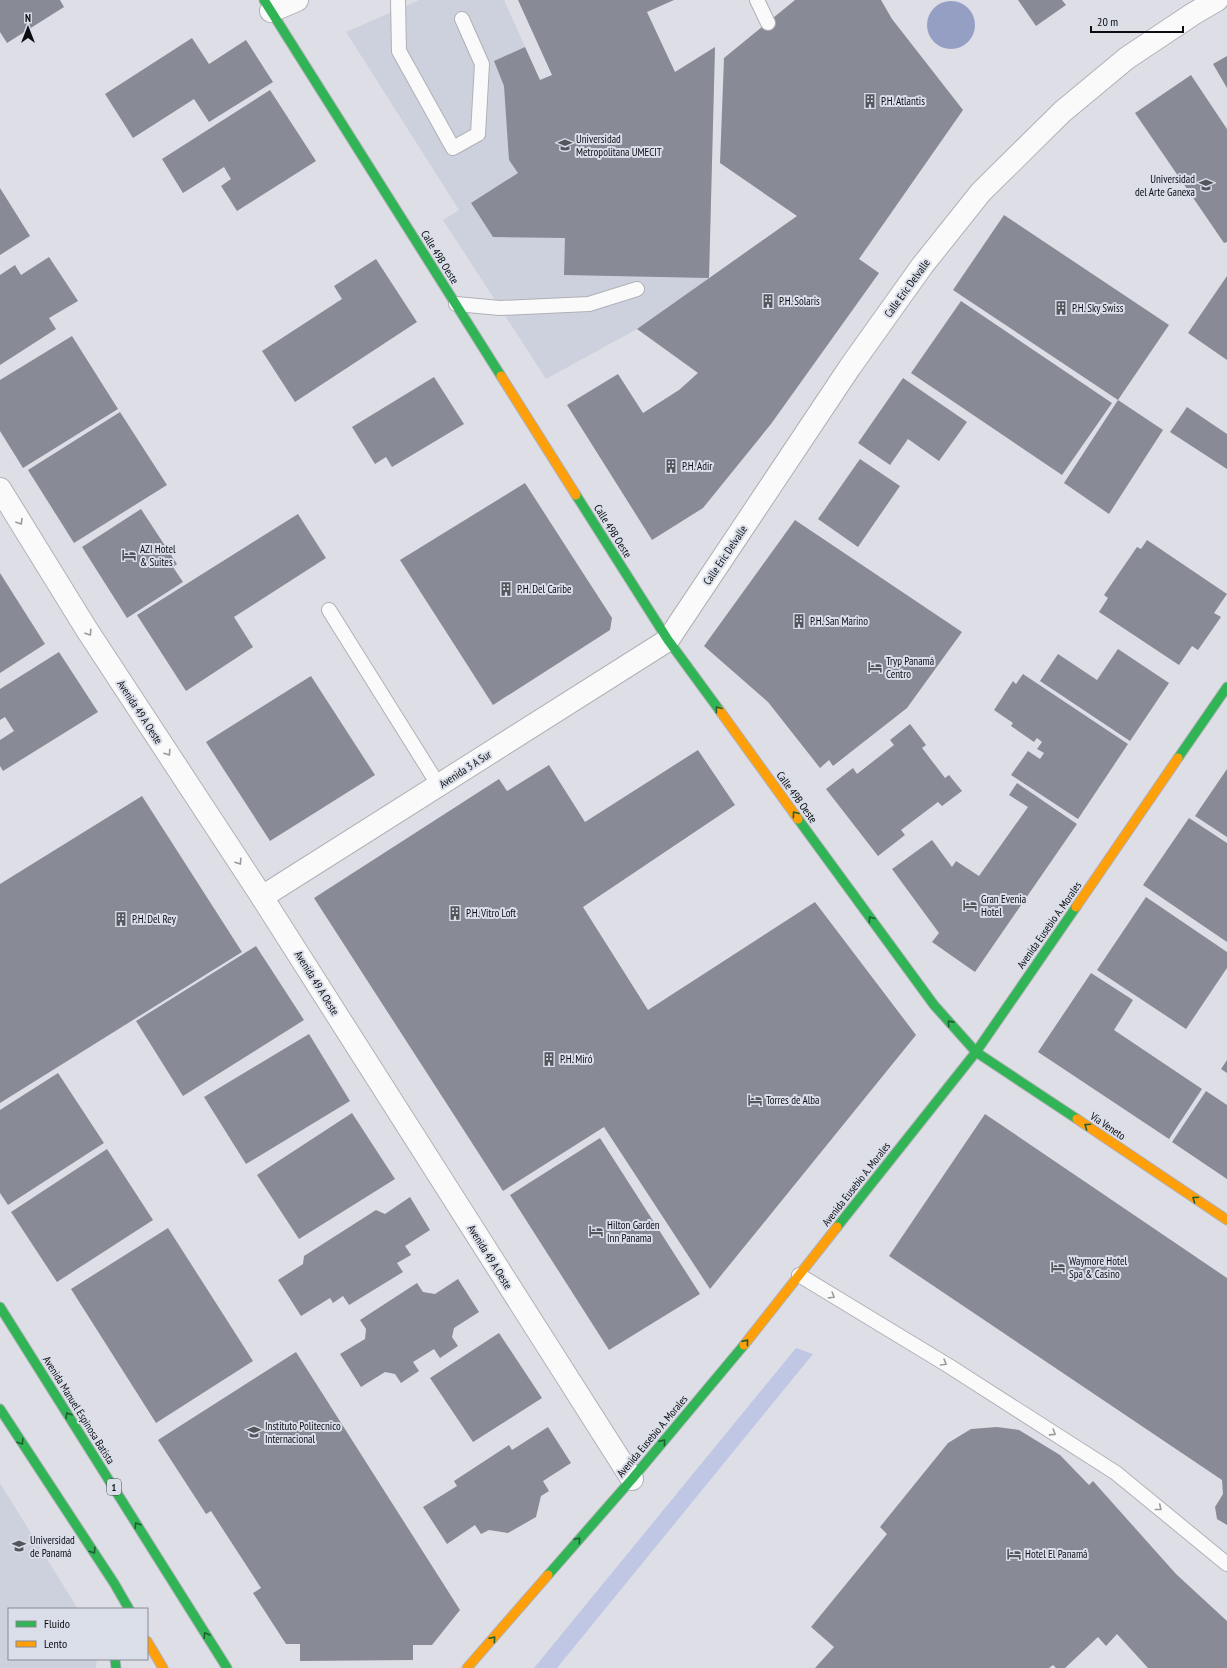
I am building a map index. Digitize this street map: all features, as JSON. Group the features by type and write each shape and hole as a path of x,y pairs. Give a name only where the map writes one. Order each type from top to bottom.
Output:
{"street":[{"path":"268,6 297,0"},
{"name":"Calle Eric Delvalle","path":"668,640 850,368 922,266 981,192 1062,112 1127,58 1193,14 1217,0"},
{"name":"Calle 49B Oeste","path":"268,6 668,640 934,1006 976,1052"},
{"name":"Avenida 49 A Oeste","path":"0,489 87,630 262,897 632,1479"},
{"name":"Avenida 3 A Sur","path":"262,897 668,640"},
{"name":"Avenida Eusebio A. Morales","path":"467,1668 632,1479 799,1275 976,1052 1227,688"},
{"name":"Vía Veneto","path":"976,1052 1227,1220"},
{"name":"Avenida Manuel Espinosa Batista","path":"0,1307 227,1668"},
{"path":"0,1409 114,1583 128,1608"},
{"path":"114,1583 114,1603"},
{"path":"148,1643 163,1668"}],"lane":[{"path":"398,0 399,51 453,148 478,134 482,64 462,19"},
{"path":"757,0 768,23"},
{"path":"456,304 500,308 588,304 637,290"},
{"path":"329,610 438,786"},
{"path":"799,1275 949,1366 1116,1473 1227,1564"}],"shaded area":[{"name":"Universidad Metropolitana UMECIT","path":"419,0 504,0 540,80 655,30 675,72 715,47 709,278 637,329 546,379 443,220 459,210 346,32"},
{"path":"951,1 960,3 968,8 973,16 975,25 973,34 968,42 960,47 951,49 942,47 934,42 929,34 927,25 929,16 934,8 942,3"},
{"path":"796,1348 813,1354 557,1668 534,1668"},
{"name":"Universidad de Panamá","path":"0,1483 77,1608 8,1608 8,1660 97,1660 96,1668 0,1668"}],"building":[{"path":"0,0 60,0 64,7 7,43 0,32"},
{"path":"518,0 674,0 647,12 675,72 715,47 709,278 564,275 565,238 493,237 471,203 518,173 509,160 504,86 494,61 525,47 540,80 552,75"},
{"path":"795,0 881,0 892,19 963,110 859,259 879,273 771,424 703,508 652,540 567,405 618,374 643,413 679,390 698,373 637,329 797,216 720,163 724,58"},
{"path":"1018,0 1062,0 1066,5 1036,26"},
{"path":"192,38 209,64 246,40 273,82 209,122 194,99 133,138 105,94"},
{"path":"1227,56 1227,88 1213,64"},
{"name":"Universidad del Arte Ganexa","path":"1191,75 1227,129 1227,242 1224,243 1135,113"},
{"path":"270,90 316,161 237,211 221,186 231,179 224,167 183,193 162,159"},
{"path":"0,188 30,236 0,255"},
{"name":"P.H. Sky Swiss","path":"1004,215 1169,325 1118,400 953,290"},
{"path":"49,257 78,301 49,318 56,329 0,365 0,275 15,265 21,275"},
{"path":"376,259 417,322 295,402 262,351 342,299 334,286"},
{"path":"1227,276 1227,360 1188,333"},
{"path":"961,301 1112,403 1062,475 911,373"},
{"path":"72,336 118,409 23,468 0,431 0,380"},
{"path":"434,377 464,424 392,467 386,457 375,464 352,427"},
{"path":"903,378 967,422 939,461 908,439 890,465 858,443"},
{"path":"1118,400 1163,430 1109,514 1064,483"},
{"path":"1187,407 1227,434 1227,469 1170,432"},
{"path":"120,412 167,485 74,543 28,470"},
{"path":"860,459 900,486 858,547 818,519"},
{"name":"P.H. Del Caribe","path":"525,483 612,618 610,630 493,705 400,560"},
{"name":"AZI Hotel & Suites","path":"141,509 177,564 173,567 183,582 127,618 82,547"},
{"path":"298,514 326,558 234,617 253,647 186,691 137,615"},
{"path":"795,520 962,632 907,708 833,766 829,760 820,768 768,702 704,646"},
{"path":"1147,540 1227,594 1214,613 1221,617 1198,650 1192,646 1179,665 1099,612 1108,598 1104,595 1137,547 1141,549"},
{"path":"0,573 45,644 0,673"},
{"path":"1118,649 1169,683 1130,741 1040,681 1058,654 1097,680"},
{"path":"59,652 98,712 3,771 0,766 0,740 14,731 5,717 0,720 0,689"},
{"path":"1023,674 1128,744 1078,819 1011,775 1028,751 1040,759 1044,753 1037,749 1042,742 1037,738 1034,742 1011,726 1013,723 994,710 1013,681 1016,684"},
{"path":"311,676 375,775 270,841 206,742"},
{"path":"910,724 926,745 922,748 945,778 949,775 962,791 942,806 938,802 901,830 905,835 878,856 826,789 853,768 857,774 894,745 890,740"},
{"path":"698,750 735,805 583,907 648,1010 815,902 916,1035 710,1289 604,1127 503,1191 314,898 499,779 507,791 549,765 585,822"},
{"path":"1227,769 1227,837 1195,816"},
{"name":"Gran Evenia Hotel","path":"1017,783 1077,824 975,972 932,942 939,933 892,869 932,840 952,867 956,861 979,876 1028,807 1009,795"},
{"name":"P.H. Del Rey","path":"142,796 242,952 0,1103 0,884"},
{"path":"1189,818 1227,843 1227,942 1143,885"},
{"path":"1146,897 1227,952 1227,968 1186,1029 1097,970"},
{"path":"256,946 304,1020 183,1096 136,1021"},
{"path":"1091,973 1133,1000 1114,1030 1202,1089 1169,1139 1038,1052"},
{"path":"309,1034 350,1101 246,1164 204,1097"},
{"path":"1227,1060 1227,1073 1221,1069"},
{"path":"58,1073 104,1143 8,1205 0,1193 0,1110"},
{"path":"1206,1091 1227,1105 1227,1179 1172,1142"},
{"path":"352,1113 395,1179 299,1239 257,1175"},
{"name":"Waymore Hotel Spa & Casino","path":"985,1114 1227,1278 1227,1525 1217,1519 1215,1507 1223,1494 1222,1480 889,1256"},
{"name":"Hilton Garden Inn Panama","path":"600,1138 700,1294 609,1350 510,1195"},
{"path":"107,1149 153,1220 57,1282 11,1212"},
{"path":"410,1197 430,1230 405,1246 411,1255 397,1263 403,1272 349,1305 343,1296 333,1303 330,1298 301,1316 278,1280 303,1264 304,1256 376,1210 385,1214"},
{"path":"168,1228 253,1361 156,1423 71,1289"},
{"path":"458,1279 479,1312 454,1328 452,1337 458,1346 440,1358 434,1349 413,1362 419,1371 401,1383 395,1374 385,1372 361,1387 340,1354 365,1339 366,1329 360,1320 417,1283 423,1292 435,1294"},
{"path":"499,1333 542,1398 473,1442 430,1378"},
{"path":"296,1352 460,1610 432,1645 413,1645 413,1660 300,1661 300,1644 286,1644 253,1593 261,1588 211,1511 206,1514 158,1440"},
{"path":"548,1427 571,1463 543,1481 549,1491 541,1496 536,1517 508,1533 489,1530 481,1534 475,1525 447,1544 423,1507 457,1486 454,1481 509,1445 512,1450"},
{"name":"Hotel El Panamá","path":"997,1427 1019,1430 1060,1455 1089,1485 1093,1481 1176,1574 1227,1621 1227,1668 1148,1668 1117,1634 1106,1646 1098,1637 1065,1668 1056,1668 1053,1665 1049,1668 815,1668 834,1647 811,1627 887,1534 880,1527 948,1443 971,1429"}],"traffic: fast":[{"path":"264,0 501,376"},
{"path":"576,495 668,640 720,711"},
{"path":"1178,758 1227,687"},
{"path":"798,819 934,1005 976,1052 1077,1119"},
{"path":"837,1227 976,1052 1076,907"},
{"path":"0,1307 227,1668"},
{"path":"548,1575 632,1479 744,1345"},
{"path":"0,1409 114,1583 128,1608"},
{"path":"115,1660 116,1668"}],"traffic: slow":[{"path":"501,376 576,495"},
{"path":"720,711 798,819"},
{"path":"1076,907 1178,758"},
{"path":"1077,1119 1227,1220"},
{"path":"744,1345 837,1227"},
{"path":"467,1668 548,1575"},
{"path":"148,1643 163,1668"}],"place":[{"name":"P.H. Atlantis","path":"870,101"},
{"name":"Universidad Metropolitana UMECIT","path":"565,145"},
{"name":"Universidad del Arte Ganexa","path":"1206,185"},
{"name":"P.H. Solaris","path":"768,301"},
{"name":"P.H. Sky Swiss","path":"1061,308"},
{"name":"P.H. Adir","path":"671,466"},
{"name":"AZI Hotel & Suites","path":"129,555"},
{"name":"P.H. Del Caribe","path":"506,589"},
{"name":"P.H. San Marino","path":"799,621"},
{"name":"Tryp Panamá Centro","path":"875,667"},
{"name":"Gran Evenia Hotel","path":"970,905"},
{"name":"P.H. Vitro Loft","path":"455,913"},
{"name":"P.H. Del Rey","path":"121,919"},
{"name":"P.H. Miró","path":"549,1059"},
{"name":"Torres de Alba","path":"755,1100"},
{"name":"Hilton Garden Inn Panama","path":"596,1231"},
{"name":"Waymore Hotel Spa & Casino","path":"1058,1267"},
{"name":"Instituto Politecnico Internacional","path":"254,1432"},
{"name":"Universidad de Panamá","path":"19,1546"},
{"name":"Hotel El Panamá","path":"1014,1554"}]}
